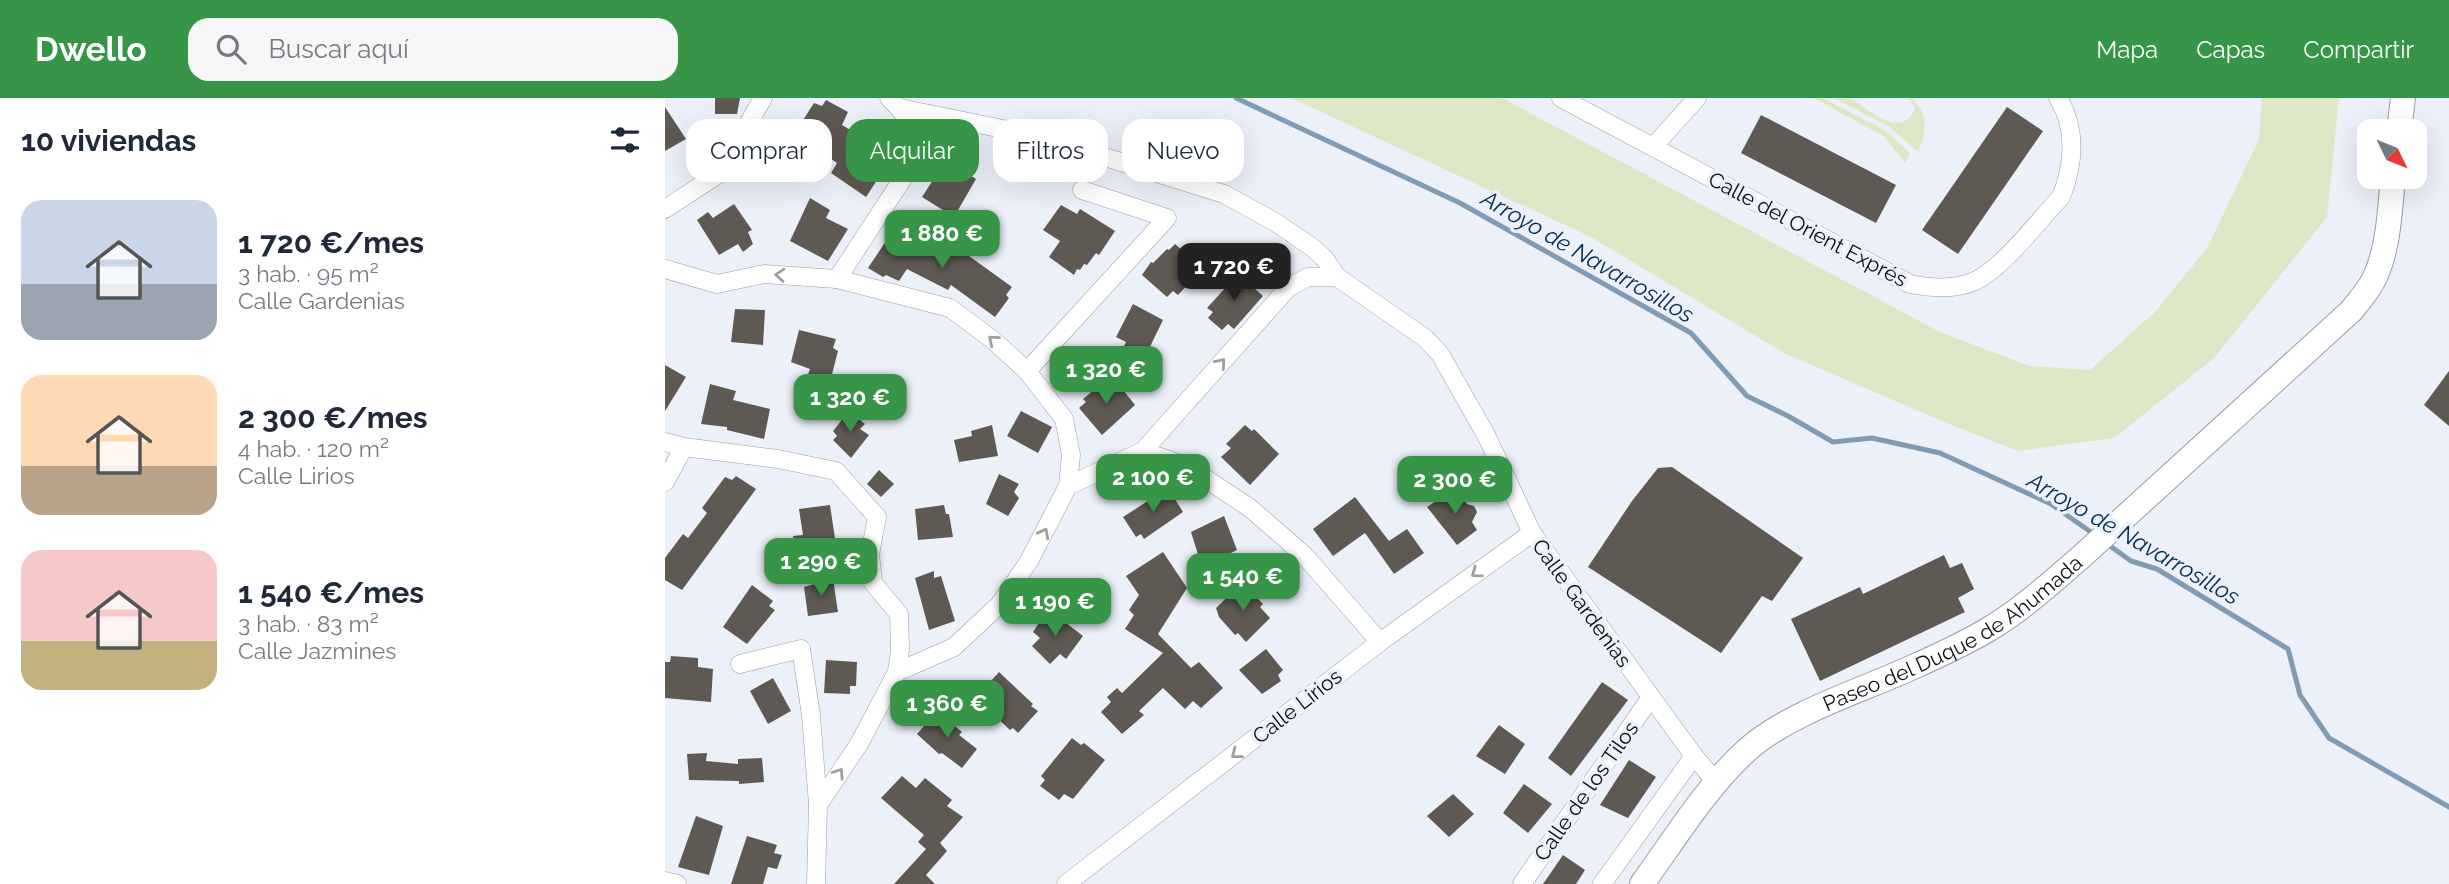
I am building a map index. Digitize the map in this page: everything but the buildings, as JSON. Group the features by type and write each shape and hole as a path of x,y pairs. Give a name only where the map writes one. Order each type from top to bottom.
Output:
{"main road":[{"path":"2400,119 2403,98"},
{"name":"Paseo del Duque de Ahumada","path":"1642,884 1717,783 1748,750 1777,729 1840,698 1915,667 1993,626 2044,590 2351,311 2366,293 2377,273 2387,229 2392,189"}],"street":[{"path":"665,209 720,173 763,98"},
{"name":"Calle del Orient Exprés","path":"1561,98 1910,284 1934,288 1974,282 1995,268 2061,197 2072,157 2070,127 2058,98"},
{"path":"1653,147 1697,98"},
{"path":"837,279 915,160 918,145 912,127 895,103"},
{"name":"Calle Gardenias","path":"895,103 1037,136 1224,194 1275,222 1313,248 1325,259 1337,277 1425,338 1440,354 1486,435 1532,533 1694,756 1717,783"},
{"path":"1027,372 1167,218 1082,190"},
{"path":"665,269 717,284 764,274 837,279 950,308 993,340 1027,372 1064,419 1071,455 1068,486 1029,561 1000,604 954,647 897,672"},
{"path":"1068,486 1143,451 1287,288 1308,277 1337,277"},
{"path":"665,442 684,447 778,459 836,471 877,517 870,554 873,583 899,614 900,650 897,672 859,744 818,805"},
{"path":"665,482 684,447"},
{"path":"1143,451 1188,467 1250,508 1304,555 1380,642"},
{"name":"Calle Lirios","path":"1066,884 1380,642 1532,533"},
{"path":"740,664 801,649 811,715 818,805 816,884"},
{"name":"Calle de los Tilos","path":"1522,884 1651,697"},
{"path":"1602,884 1694,756"},
{"path":"665,881 677,884"}],"green space":[{"path":"1291,98 1502,98 1940,332 2029,366 2090,370 2155,312 2208,247 2259,139 2262,98 2339,98 2327,217 2214,358 2114,438 2018,451 1786,354 1591,237"},
{"path":"1814,98 1822,98 1886,131 1910,153 1905,163 1885,137"},
{"path":"1834,98 1851,99 1885,120 1902,122 1909,118 1915,108 1908,98 1911,98 1921,110 1925,123 1918,152 1890,127"}],"waterway":[{"name":"Arroyo de Navarrosillos","path":"1236,98 1460,203 1691,333 1747,396 1833,442 1872,438 1940,453 2051,504 2095,535"},
{"name":"Arroyo de Navarrosillos","path":"2106,543 2131,561 2157,569 2288,649 2300,695 2329,738 2449,807"}]}
